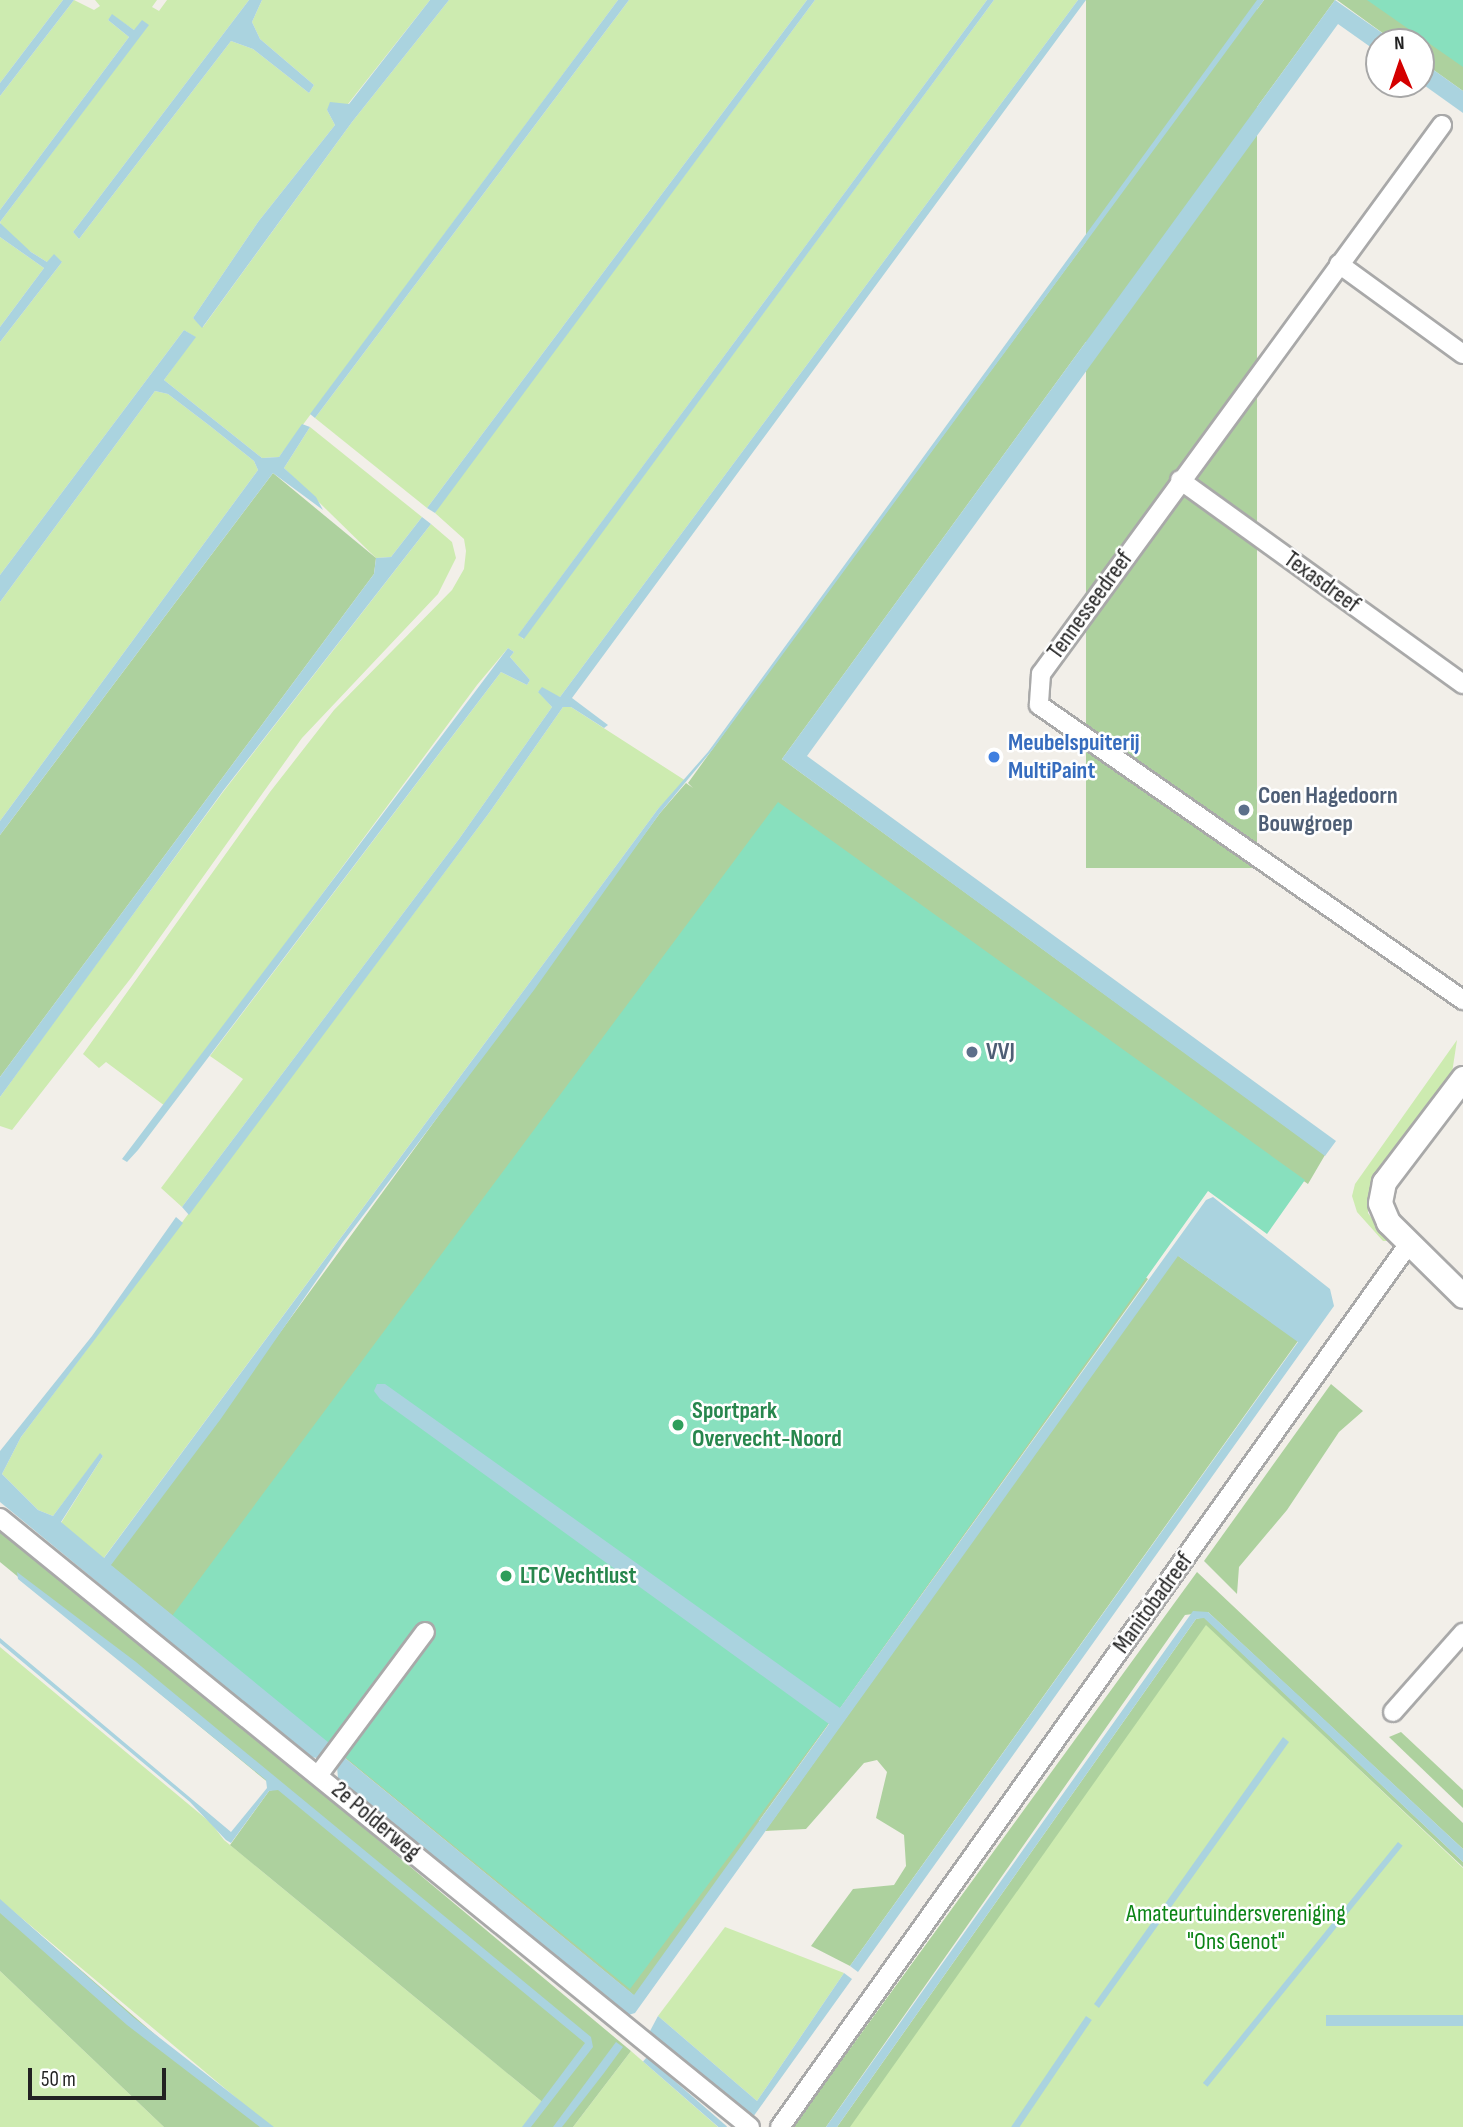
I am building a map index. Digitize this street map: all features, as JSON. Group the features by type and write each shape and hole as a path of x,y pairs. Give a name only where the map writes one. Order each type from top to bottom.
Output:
{"street":[{"name":"Tennesseedreef","path":"1442,125 1180,480 1041,674 1039,705 1463,1000"},
{"path":"1339,264 1463,354"},
{"name":"Texasdreef","path":"1180,480 1463,684"},
{"path":"1463,1078 1384,1181 1380,1203 1388,1222 1463,1296"},
{"name":"Manitobadreef","path":"780,2127 1409,1245"},
{"name":"2e Polderweg","path":"0,1518 319,1774 750,2127"},
{"path":"319,1774 425,1632"},
{"path":"1394,1712 1463,1633"}],"green space":[{"path":"0,0 63,0 0,83"},
{"path":"74,0 94,10 100,6 95,0 157,0 152,7 159,11 167,0 249,0 73,232 79,239 231,41 253,49 309,93 314,85 260,39 252,22 262,0 430,0 348,104 327,110 335,125 258,222 193,318 203,327 352,122 449,0 618,0 279,457 262,458 164,380 195,337 184,330 0,575 0,342 62,262 47,262 31,252 4,232 0,222 148,25 134,30 112,15 108,20 129,37 0,210 0,96"},
{"path":"629,0 807,0 427,508 315,418"},
{"path":"815,0 987,0 519,634 523,639 994,0 1078,0 560,697 538,691 552,707 459,839 182,1207 161,1188 243,1079 210,1056 501,672 527,685 530,680 510,657 514,652 508,648 477,685 165,1106 106,1062 99,1068 83,1054 270,792 334,710 452,590 464,569 464,539 435,513"},
{"path":"1086,0 1257,0 1257,868 1086,868"},
{"name":"Sportpark Overvecht-Noord","path":"1264,0 1335,0 782,759 1325,1155 1308,1184 976,957 1128,1264 1148,1279 759,1821 765,1831 642,2002 345,1758 428,1644 334,1747 110,1565 660,813 686,783 693,788 688,783 759,685"},
{"path":"1337,0 1402,0 1463,43 1463,91 1435,71 1435,28 1376,28"},
{"path":"1367,0 1463,0 1463,67 1435,47 1435,28 1407,28"},
{"path":"0,237 44,268 0,327"},
{"path":"155,391 168,394 210,426 254,461 258,470 0,821 0,602"},
{"path":"310,427 422,517 391,557 376,558 284,468"},
{"path":"273,473 376,558 374,574 0,1077 0,835"},
{"path":"431,524 452,542 456,558 438,594 302,738 131,978 12,1130 0,1126 0,1097 223,792"},
{"path":"563,707 571,707 686,781 658,809 103,1559 61,1523 103,1456 100,1454 53,1516 38,1510 2,1474 21,1437 489,813"},
{"name":"Sportpark Overvecht-Noord","path":"778,802 1305,1180 1267,1234 1208,1191 840,1708 630,1989 172,1616"},
{"path":"1457,1040 1452,1073 1396,1145 1369,1191 1368,1213 1388,1241 1383,1241 1357,1212 1352,1196 1355,1184"},
{"path":"1177,1255 1298,1341 850,1966 811,1946 853,1889 894,1885 906,1866 904,1835 876,1818 887,1772 877,1760 864,1763 806,1829 765,1831"},
{"path":"1331,1384 1363,1411 1339,1432 1287,1510 1239,1567 1237,1594 1204,1561"},
{"path":"0,1532 134,1636 631,2051 573,2127 530,2127 546,2105 230,1845 269,1791 276,1789 0,1562"},
{"path":"1197,1572 1463,1823 1463,1849 1208,1612 1185,1615 826,2127 793,2127"},
{"path":"1204,1617 1463,1862 1463,1867 1206,1625 850,2127 837,2127 1196,1619"},
{"name":"Amateurtuindersvereniging \"Ons Genot\"","path":"1206,1624 1463,1868 1463,2127 848,2127"},
{"path":"0,1647 211,1823 224,1840 546,2105 530,2127 271,2127 0,1900"},
{"path":"1401,1732 1463,1790 1463,1808 1389,1737"},
{"path":"0,1900 166,2044 271,2127 164,2127 0,1971"},
{"path":"725,1927 844,1973 757,2101 658,2016"},
{"path":"0,1971 164,2127 0,2127"},
{"path":"631,2051 718,2127 573,2127"}],"water":[{"path":"63,0 74,0 0,96 0,83"},
{"path":"249,0 262,0 252,22 260,39 314,85 309,93 253,49 231,41 79,239 73,232"},
{"path":"430,0 449,0 352,122 202,328 193,318 258,222 335,125 327,110 330,102 349,104"},
{"path":"618,0 629,0 315,418 310,414"},
{"path":"807,0 815,0 435,513 427,508"},
{"path":"987,0 994,0 524,639 518,635"},
{"path":"1078,0 1086,0 572,698 608,725 604,728 571,707 563,707 489,813 189,1215 182,1207 459,839 552,707 538,692 542,687 560,697"},
{"path":"1257,0 1264,0 713,749 660,813 534,990 343,1242 220,1420 111,1565 334,1747 325,1759 310,1757 0,1502 0,1451 92,1336 176,1217 183,1223 21,1437 2,1474 38,1510 53,1516 100,1453 103,1456 61,1522 104,1558 658,809 708,752"},
{"path":"1335,0 1375,28 1365,28 1365,43 1338,24 807,756 1336,1141 1325,1156 782,759"},
{"path":"112,14 134,30 142,20 149,25 0,222 0,210 129,37 108,20"},
{"path":"1435,71 1463,91 1463,113 1435,93"},
{"path":"0,223 31,252 47,262 54,254 62,262 0,342 0,327 44,268 0,237"},
{"path":"184,330 196,337 164,380 262,458 279,457 302,424 310,427 284,468 316,497 323,510 273,473 0,835 0,821 258,470 254,461 210,426 168,394 155,391 0,602 0,575"},
{"path":"422,517 431,524 223,791 0,1097 0,1077 374,574 376,558 391,557"},
{"path":"508,648 514,652 510,657 530,680 527,685 501,672 138,1150 127,1162 122,1159"},
{"path":"1213,1197 1330,1289 1334,1306 858,1972 850,1966 1298,1342 1178,1256 635,2013 625,2016 338,1778 337,1767 345,1758 634,1995 829,1724 380,1399 374,1391 377,1384 385,1384 840,1708 1206,1200"},
{"path":"17,1572 136,1662 591,2037 593,2047 531,2127 522,2127 585,2043 278,1790 269,1791 231,1843 226,1840 190,1802 0,1643 0,1638 231,1832 267,1788 266,1780 18,1579"},
{"path":"1193,1611 1208,1612 1298,1695 1463,1849 1463,1862 1204,1618 1196,1619 837,2127 826,2127"},
{"path":"1283,1737 1289,1742 1099,2008 1094,2004"},
{"path":"1398,1842 1403,1846 1208,2087 1203,2083"},
{"path":"0,1899 133,2017 274,2127 260,2127 127,2025 0,1913"},
{"path":"844,1973 852,1979 753,2117 747,2118 650,2031 658,2016 757,2101"},
{"path":"1326,2015 1463,2015 1463,2026 1326,2026"},
{"path":"1086,2016 1092,2020 1020,2127 1011,2127"},
{"path":"616,2042 623,2047 604,2073 562,2127 553,2127"},
{"path":"647,2057 727,2127 718,2127 643,2062"}],"place":[{"name":"Meubelspuiterij MultiPaint","path":"994,757"},
{"name":"Coen Hagedoorn Bouwgroep","path":"1244,810"},
{"name":"VVJ","path":"972,1052"},
{"name":"Sportpark Overvecht-Noord","path":"678,1425"},
{"name":"LTC Vechtlust","path":"506,1576"}]}
